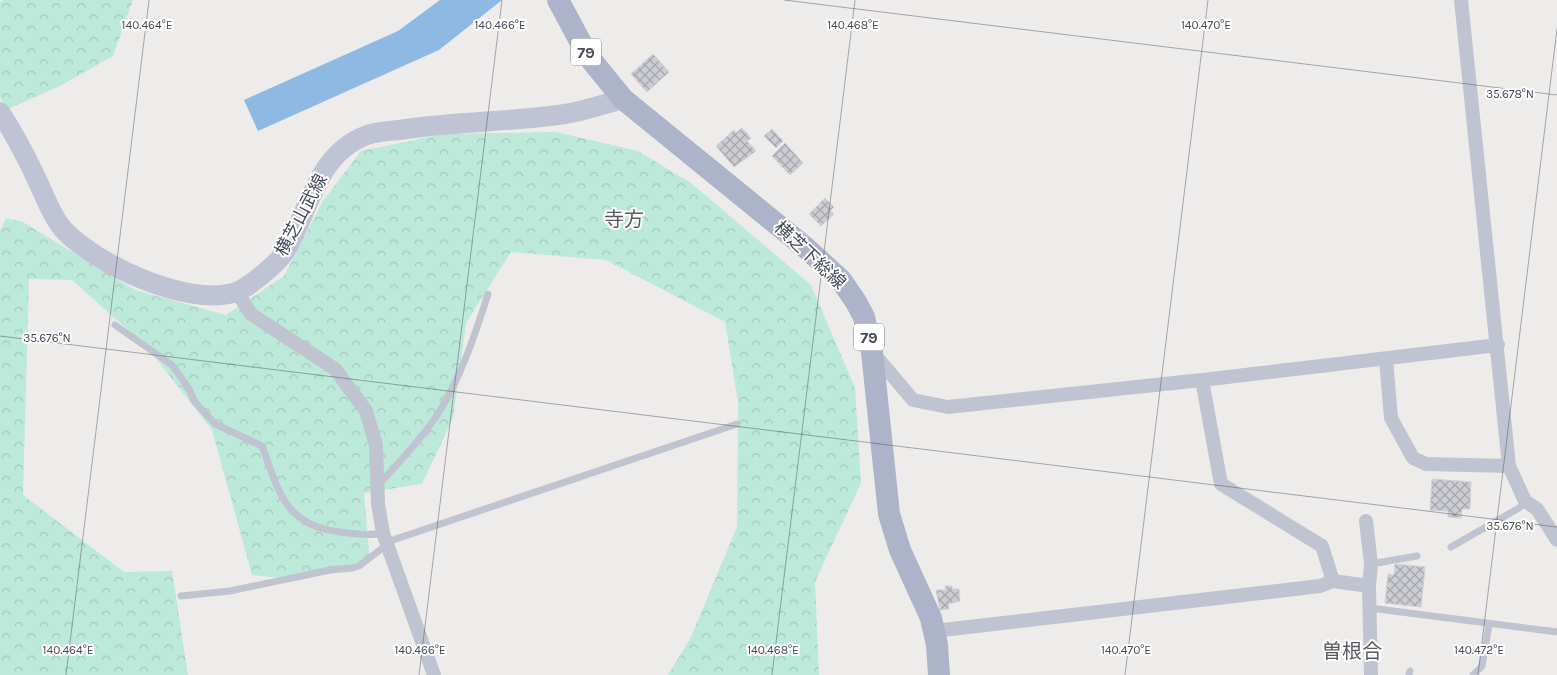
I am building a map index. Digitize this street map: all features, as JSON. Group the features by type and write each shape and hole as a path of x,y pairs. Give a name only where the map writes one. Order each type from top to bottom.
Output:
{"main road":[{"name":"横芝下総線","path":"558,0 588,56 623,98 806,248 841,280 864,317 872,352 889,514 900,550 924,599 934,631 939,675"},
{"name":"横芝山武線","path":"0,112 20,145 62,227 91,253 118,270 191,293 218,295 237,292 265,272 283,255 318,180 339,151 368,135 438,124 566,114 623,98"}],"street":[{"path":"1461,0 1509,466 1525,502 1537,508 1557,540"},
{"path":"237,292 251,314 335,369 366,411 376,445 377,486 385,539 434,675"},
{"path":"872,352 913,400 948,407 1202,380 1498,345"},
{"path":"1386,359 1391,418 1413,458 1426,464 1509,466"},
{"path":"1202,380 1221,484 1322,546 1333,582"},
{"path":"1366,521 1371,564 1369,586 1371,675"},
{"path":"934,631 1320,586 1333,582 1369,586"}],"lane":[{"path":"377,486 406,456 436,416 452,388 469,349 488,294"},
{"path":"115,325 172,365 195,402 215,424 262,446 280,491 296,516 310,526 326,530 372,535 393,540 737,424"},
{"path":"1451,547 1519,508 1525,502"},
{"path":"181,596 230,590 330,570 360,566 385,539"},
{"path":"1371,564 1417,556"},
{"path":"1370,608 1455,617 1489,625 1557,632"},
{"path":"1473,675 1482,666 1489,625"}],"green space":[{"path":"4,0 133,0 113,56 60,86 8,109 0,97 0,2"},
{"path":"556,132 638,151 691,183 811,285 855,388 861,483 815,582 819,675 668,675 690,639 737,527 738,402 725,322 606,260 511,252 466,323 453,418 422,484 364,493 370,562 301,580 252,575 212,430 147,347 72,280 29,279 23,495 124,572 172,571 188,675 0,675 0,230 6,218 23,222 135,290 226,315 284,276 323,201 361,151 443,134"}],"water":[{"path":"440,0 502,0 439,50 258,131 244,100 398,31"}],"building":[{"path":"653,54 669,72 647,92 631,74"},
{"path":"742,128 751,138 747,141 756,151 734,167 716,146 734,130 736,133"},
{"path":"772,129 783,141 776,148 764,136"},
{"path":"785,143 803,163 790,175 772,156"},
{"path":"825,198 834,207 830,211 834,214 821,226 809,214"},
{"path":"1432,479 1471,482 1470,509 1462,509 1461,518 1448,517 1448,511 1430,510"},
{"path":"1395,564 1425,567 1421,607 1385,603 1388,574 1394,575"},
{"path":"945,586 959,589 960,601 948,604 949,609 940,610 936,590 946,590"}],"district":[{"name":"寺方","path":"624,219"},
{"name":"曽根合","path":"1352,651"}]}
